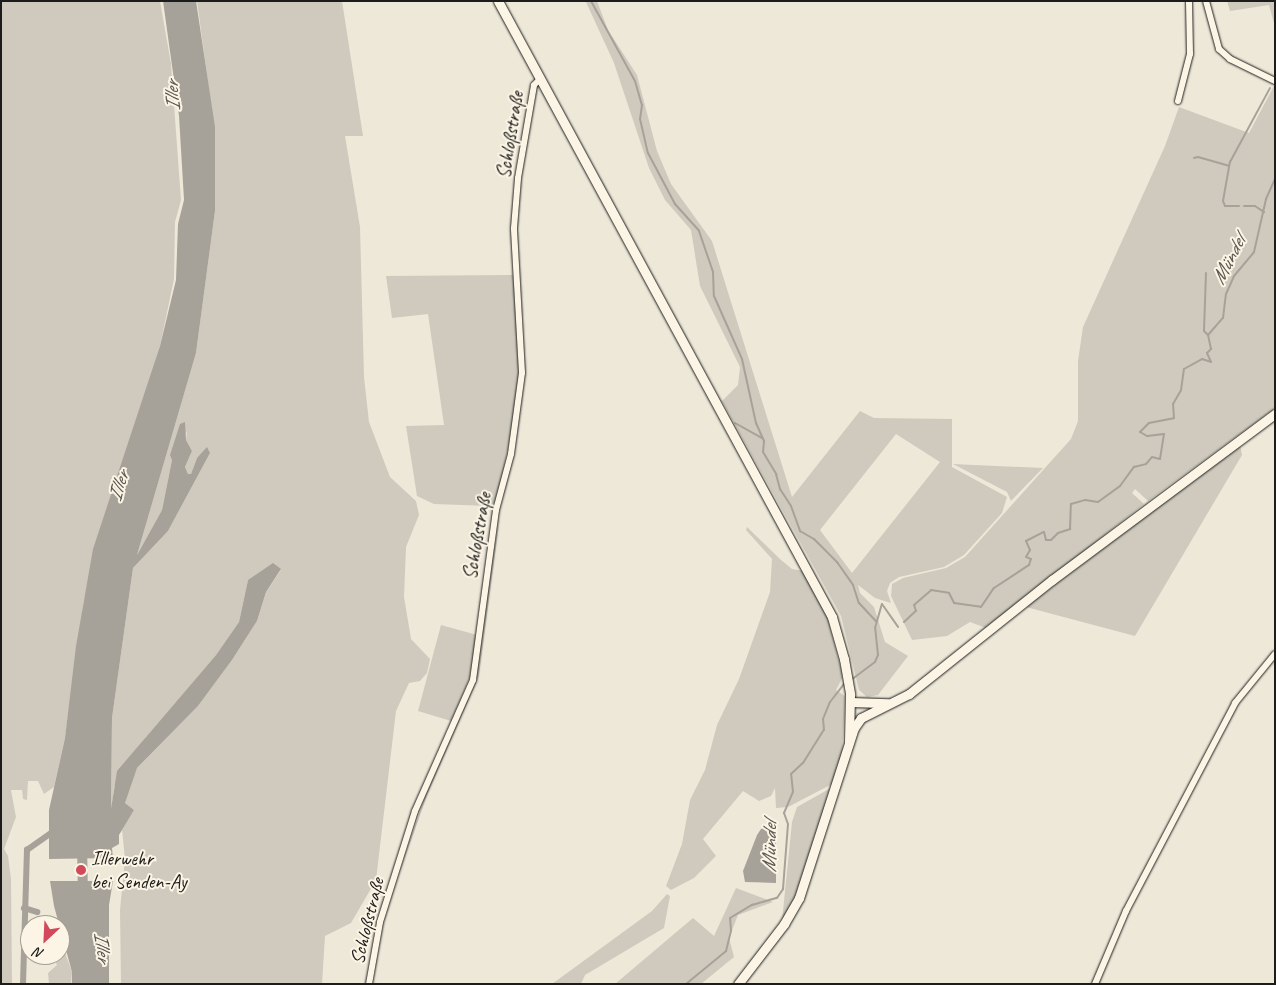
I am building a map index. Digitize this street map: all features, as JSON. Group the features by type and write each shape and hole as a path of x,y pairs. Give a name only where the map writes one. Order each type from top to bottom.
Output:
{"main road":[{"path":"498,1 538,80 832,617 846,672 850,702 849,742"},
{"path":"738,984 780,930 799,898 854,728 868,712 892,702 924,683 1052,580 1275,414"},
{"path":"850,702 892,702"},
{"path":"850,702 868,712"}],"street":[{"path":"1178,101 1190,50 1189,1"},
{"path":"1206,1 1219,49 1230,59 1275,81"},
{"name":"Schloßstraße","path":"369,984 380,922 415,810 472,680 496,510 511,454 522,373 514,228 518,178 534,85 538,80"},
{"path":"1095,984 1122,918 1235,703 1275,654"}],"shaded area":[{"path":"1,1 160,1 171,64 181,200 175,222 174,279 160,346 84,600 65,738 54,787 44,794 38,781 28,781 27,800 23,799 22,790 11,790 16,817 4,849 8,856 11,879 12,984 1,984"},
{"path":"197,1 342,1 363,136 345,136 360,227 364,377 369,422 390,477 416,501 419,515 406,547 404,597 411,639 430,659 427,673 420,681 409,683 396,711 376,880 351,923 325,936 322,984 121,984 120,910 125,859 122,829 134,810 125,803 127,792 137,768 198,706 232,660 257,621 266,592 281,570 248,580 239,622 216,655 146,737 114,787 111,816 112,718 133,568 168,531 210,453 197,458 191,474 188,474 185,467 192,451 186,440 187,431 172,460 162,510 137,555 196,353 215,211 214,126"},
{"path":"597,1 608,30 637,75 657,151 671,184 712,241 792,497 860,411 874,418 952,419 952,467 1007,497 1002,513 964,555 944,567 899,577 890,583 887,591 891,603 875,598 858,585 860,593 874,607 885,642 908,656 878,695 867,697 859,690 841,616 722,401 738,385 740,367 700,286 691,230 665,200 649,168 614,63 586,2","holes":["896,434 940,462 852,573 820,530"]},
{"path":"1227,1 1275,1 1275,27 1269,5 1230,11"},
{"path":"1275,84 1275,408 1148,501 1135,489 1132,493 1144,504 986,628 970,622 947,636 912,640 891,596 892,584 903,578 946,568 965,557 1071,439 1078,421 1078,361 1083,327 1165,146 1179,107 1249,133"},
{"path":"513,275 520,333 519,376 511,436 496,501 490,506 434,504 417,496 406,426 444,425 428,314 392,318 386,276"},
{"path":"1240,445 1242,455 1135,636 1026,607"},
{"path":"953,464 1043,468 1011,501 1007,492"},
{"path":"500,517 479,676 428,793 400,871 426,793 476,678 484,602"},
{"path":"747,527 792,569 803,571 827,616 843,676 836,690 845,696 842,758 834,783 788,807 776,808 775,788 771,796 759,801 743,791 703,839 716,856 694,878 671,890 666,886 682,844 690,800 705,770 717,725 739,679 770,592 772,559 746,530"},
{"path":"441,625 477,635 470,677 451,721 418,711"},
{"path":"829,789 832,790 798,891 782,921 792,822 797,807"},
{"path":"736,888 773,902 738,915 729,938 734,957 701,984 615,984 693,918 714,936"},
{"path":"667,894 670,896 664,928 585,975 581,984 552,984 652,911"},
{"path":"57,965 69,965 72,972 71,984 49,984 48,973"}],"water":[{"path":"163,1 196,1 215,127 215,211 196,353 137,555 162,510 172,460 170,455 180,424 185,422 186,440 192,451 185,467 188,474 191,474 197,458 207,447 210,453 168,531 133,568 112,718 111,809 117,771 216,655 239,622 248,580 273,563 281,569 266,592 257,621 232,660 198,706 137,768 125,803 134,810 119,835 119,844 112,848 113,858 49,859 49,810 65,738 76,646 93,549 160,346 176,280 178,224 184,200 179,116"},
{"path":"776,823 776,883 745,882 743,871 757,835 761,829"},
{"path":"50,881 113,881 109,905 109,984 72,984 70,915 56,915"}],"waterway":[{"path":"591,1 635,81 642,105 640,119 648,153 675,204 699,231 713,272 714,296 742,359 756,423 764,441 763,452 776,474 780,489 791,506 800,531 814,539 837,562 853,585 859,603 876,621"},
{"path":"1239,206 1225,206 1223,201 1230,162 1270,88"},
{"path":"1194,158 1198,157 1229,166"},
{"name":"Mündel","path":"904,622 916,611 914,605 931,590 949,593 954,603 981,607 994,588 1029,565 1031,559 1026,557 1030,550 1026,541 1044,532 1046,540 1051,540 1058,533 1070,529 1071,504 1085,500 1098,502 1120,486 1134,467 1146,464 1152,457 1160,459 1164,434 1147,436 1140,432 1149,423 1174,418 1173,404 1181,390 1184,369 1202,359 1211,362 1207,353 1211,349 1208,335 1223,318 1226,294 1234,276 1254,252 1266,199 1275,179"},
{"path":"1244,206 1255,206 1264,212"},
{"path":"1206,273 1204,331 1208,335"},
{"path":"735,423 762,438"},
{"name":"Mündel","path":"851,680 875,662 878,655 875,628 882,604 898,627"},
{"name":"Mündel","path":"686,984 726,951 731,931 730,918 752,905 777,898 783,889 788,824 784,813 793,792 791,774 803,763 824,730 823,719 830,702 844,684"},
{"path":"23,984 27,850 53,832"},
{"name":"Iller","path":"82,844 83,895"},
{"path":"24,908 37,912"}],"place":[{"name":"Illerwehr bei Senden-Ay","path":"81,870"}]}
